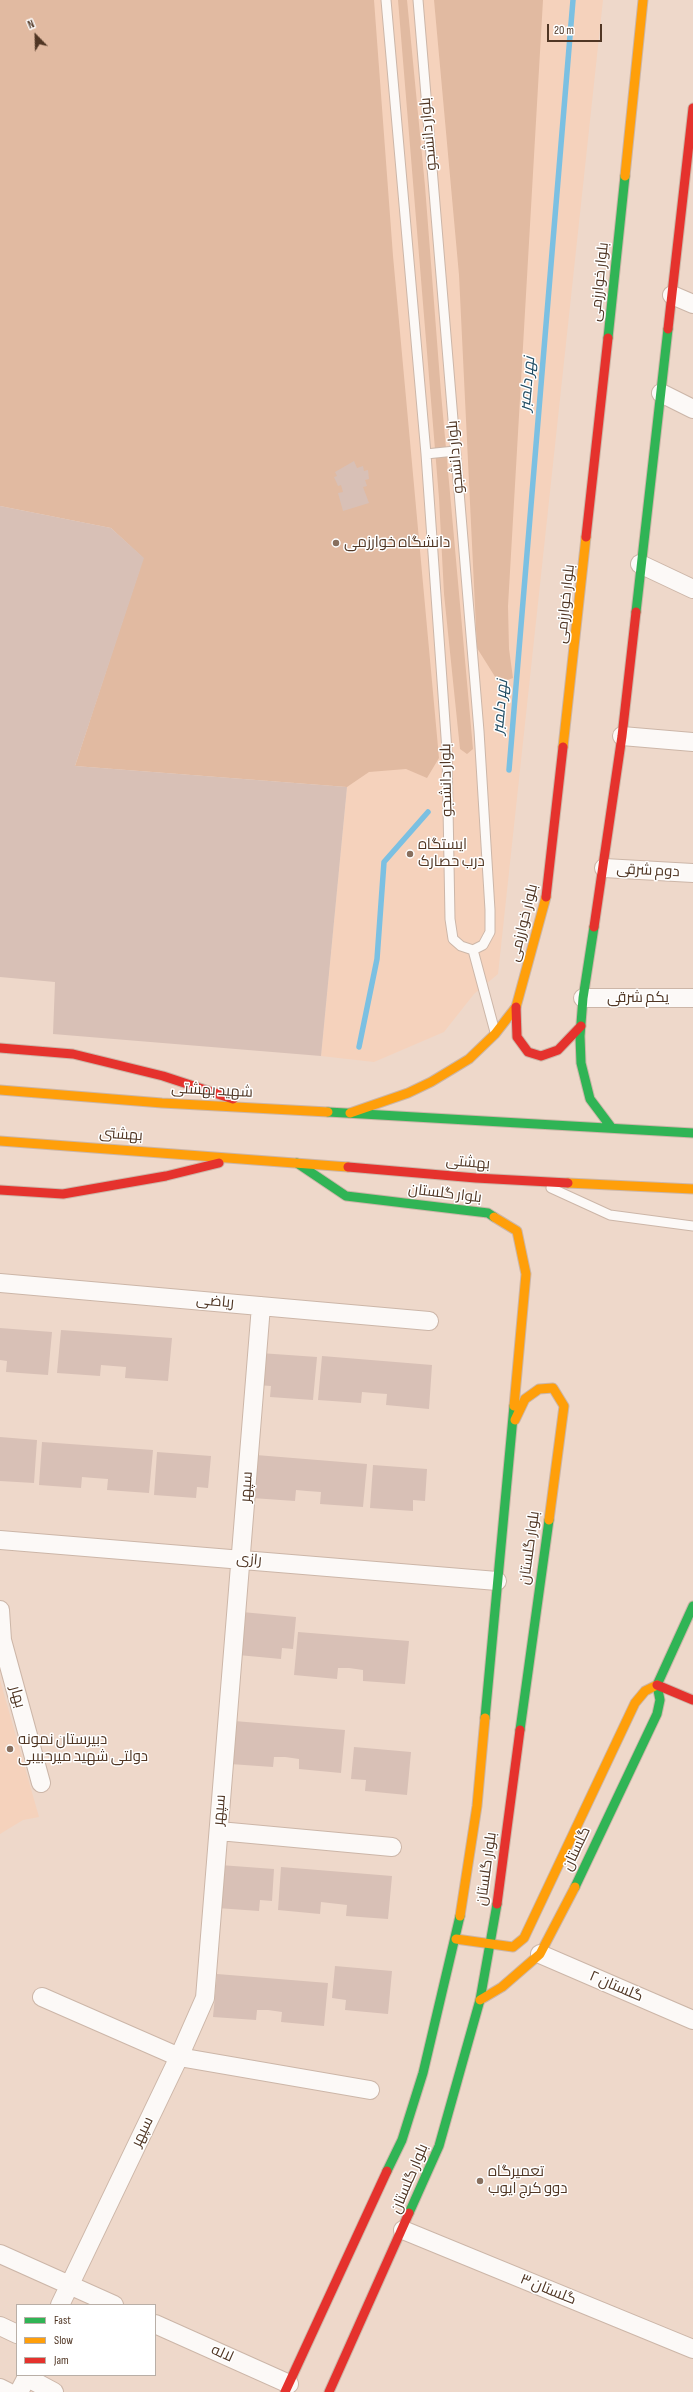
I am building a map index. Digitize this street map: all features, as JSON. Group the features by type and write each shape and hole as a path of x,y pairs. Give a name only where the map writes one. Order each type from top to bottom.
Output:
{"main road":[{"name":"بلوار خوارزمی","path":"350,1113 408,1093 431,1082 469,1059 495,1034 516,1007 545,907 555,833 643,0"},
{"path":"611,1127 590,1099 581,1063 583,998 604,868 622,736 640,564 672,295 689,177 693,108"},
{"path":"516,1007 517,1037 528,1052 541,1056 558,1050 581,1026"},
{"path":"0,1048 73,1054 163,1076 260,1108 611,1127 693,1134"},
{"name":"شهید بهشتی","path":"0,1090 162,1103 260,1108"},
{"name":"بهشتى","path":"0,1141 240,1158"},
{"path":"0,1190 63,1194 166,1176 240,1158"},
{"name":"بهشتی","path":"240,1158 537,1182 693,1190"},
{"name":"بلوار گلستان","path":"291,2388 402,2140 424,2073 456,1939 477,1806 526,1274 517,1231 488,1213 346,1196 297,1162"},
{"name":"بلوار گلستان","path":"329,2392 403,2230 439,2146 480,2000 491,1945 564,1406 553,1388 539,1389 525,1399 512,1426"},
{"path":"693,1606 657,1685 693,1700"},
{"name":"گلستان","path":"456,1939 513,1947 524,1938 635,1703 645,1691 657,1685 660,1700 657,1714 556,1925 540,1954 502,1987 480,2000"}],"street":[{"path":"672,295 693,304"},
{"path":"661,393 693,409"},
{"path":"640,564 693,589"},
{"path":"622,736 693,742"},
{"name":"دوم شرقی","path":"604,868 693,873"},
{"name":"یکم شرقی","path":"583,998 693,998"},
{"name":"ریاضی","path":"0,1283 429,1321"},
{"name":"سپهر","path":"60,2304 179,2057 205,1998 242,1559 261,1306"},
{"name":"رازی","path":"0,1540 497,1581"},
{"name":"بهار","path":"0,1610 1,1641 41,1783"},
{"path":"219,1831 392,1847"},
{"name":"گلستان ۲","path":"540,1954 693,2020"},
{"path":"42,1997 179,2057 370,2090"},
{"name":"گلستان ۳","path":"403,2230 693,2349"},
{"path":"0,2254 112,2304"},
{"name":"لاله","path":"156,2324 291,2388"},
{"path":"0,2326 16,2334"},
{"path":"25,2381 54,2392"},
{"path":"0,2388 8,2392"}],"lane":[{"name":"بلوار دانشجو","path":"386,0 426,454 447,751 450,919 453,939 461,946 473,950 483,944 490,932 490,910 479,731 418,0"},
{"path":"426,454 455,451"},
{"path":"473,950 495,1034"},
{"path":"537,1182 610,1215 693,1226"}],"shaded area":[{"name":"دانشگاه خوارزمی","path":"0,0 603,0 498,974 474,994 444,1032 374,1062 321,1056 347,787 75,766 143,558 111,528 0,506"},
{"name":"دانشگاه خوارزمی","path":"0,0 374,0 393,256 439,758 427,778 406,769 369,772 347,787 75,766 143,558 111,528 0,506"},
{"path":"398,0 407,0 425,186 441,393 473,749 467,754 460,749 444,594 439,498"},
{"path":"434,0 543,0 508,606 509,649 513,678 499,683 477,648 459,275"},
{"name":"دبیرستان نمونه دولتی شهید میرحبیبی","path":"0,1680 39,1817 23,1820 0,1834"}],"building":[{"path":"354,461 357,468 363,466 364,471 368,470 369,479 365,480 367,486 363,487 369,503 343,511 338,493 343,492 341,485 338,486 334,477 337,476 335,472"},
{"path":"0,506 111,528 144,558 75,766 347,787 321,1056 53,1034 55,982 0,977"},
{"path":"0,1328 52,1332 48,1375 6,1372 7,1361 0,1360"},
{"path":"61,1330 172,1338 168,1381 125,1378 126,1367 101,1365 100,1376 57,1373"},
{"path":"260,1353 317,1357 313,1400 270,1397 271,1386 257,1385"},
{"path":"322,1356 432,1365 429,1409 386,1405 387,1394 362,1392 361,1403 318,1400"},
{"path":"0,1437 37,1440 34,1483 0,1481"},
{"path":"42,1442 153,1450 149,1493 107,1490 108,1479 82,1477 81,1488 39,1485"},
{"path":"157,1452 211,1456 208,1488 197,1487 196,1498 154,1495"},
{"path":"256,1455 367,1464 363,1507 320,1504 321,1492 296,1490 295,1501 252,1498"},
{"path":"373,1465 427,1469 425,1501 413,1500 413,1511 370,1508"},
{"path":"242,1612 296,1617 293,1649 282,1648 281,1659 238,1655"},
{"path":"298,1632 409,1641 405,1684 363,1681 363,1670 349,1668 338,1668 337,1679 294,1675"},
{"path":"234,1721 345,1730 341,1773 299,1769 299,1759 285,1757 274,1757 273,1767 230,1764"},
{"path":"354,1747 411,1752 407,1795 365,1791 366,1780 351,1779"},
{"path":"220,1865 274,1869 272,1901 260,1900 259,1911 217,1908"},
{"path":"281,1867 392,1876 388,1919 346,1916 347,1905 321,1902 320,1914 278,1910"},
{"path":"335,1966 392,1971 388,2014 345,2010 346,2000 332,1998"},
{"path":"217,1974 328,1983 324,2026 281,2022 282,2012 268,2010 257,2010 256,2020 213,2017"}],"waterway":[{"name":"نهر دلمبر","path":"509,770 573,0"},
{"path":"359,1047 377,959 384,862 428,812"}],"traffic: fast":[{"path":"608,338 625,176"},
{"path":"636,612 668,329"},
{"path":"594,927 583,998 580,1036 581,1063 590,1099 611,1127"},
{"path":"328,1112 693,1133"},
{"path":"297,1163 346,1196 488,1213 494,1217"},
{"path":"485,1718 514,1406"},
{"path":"520,1730 549,1520"},
{"path":"575,1887 657,1714 660,1700 657,1685 693,1606"},
{"path":"409,2213 439,2146 480,2000 497,1904"},
{"path":"387,2171 402,2140 423,2073 460,1916"}],"traffic: slow":[{"path":"625,176 643,0"},
{"path":"563,747 586,537"},
{"path":"350,1113 408,1093 431,1082 469,1059 495,1034 516,1007 546,897"},
{"path":"0,1090 162,1103 328,1112"},
{"path":"0,1141 348,1167"},
{"path":"568,1183 693,1189"},
{"path":"494,1217 517,1231 526,1274 514,1406"},
{"path":"515,1420 525,1399 539,1389 553,1388 564,1406 549,1520"},
{"path":"456,1939 513,1947 524,1938 635,1703 645,1691 657,1685"},
{"path":"460,1916 477,1806 485,1718"},
{"path":"480,2000 502,1987 540,1954 575,1887"}],"traffic: jam":[{"path":"668,329 693,108"},
{"path":"586,537 608,338"},
{"path":"594,927 622,736 636,612"},
{"path":"546,897 563,747"},
{"path":"516,1007 517,1037 528,1052 541,1056 558,1050 581,1026"},
{"path":"0,1048 73,1054 163,1076 233,1099"},
{"path":"0,1190 63,1194 166,1176 219,1163"},
{"path":"348,1167 476,1178 568,1183"},
{"path":"657,1685 693,1700"},
{"path":"497,1904 520,1730"},
{"path":"285,2392 387,2171"},
{"path":"329,2392 409,2213"}],"place":[{"name":"دانشگاه خوارزمی","path":"336,543"},
{"name":"ایستگاه درب حصارک","path":"410,854"},
{"name":"دبیرستان نمونه دولتی شهید میرحبیبی","path":"10,1749"},
{"name":"تعمیرگاه دوو کرج ایوب","path":"480,2181"}]}
